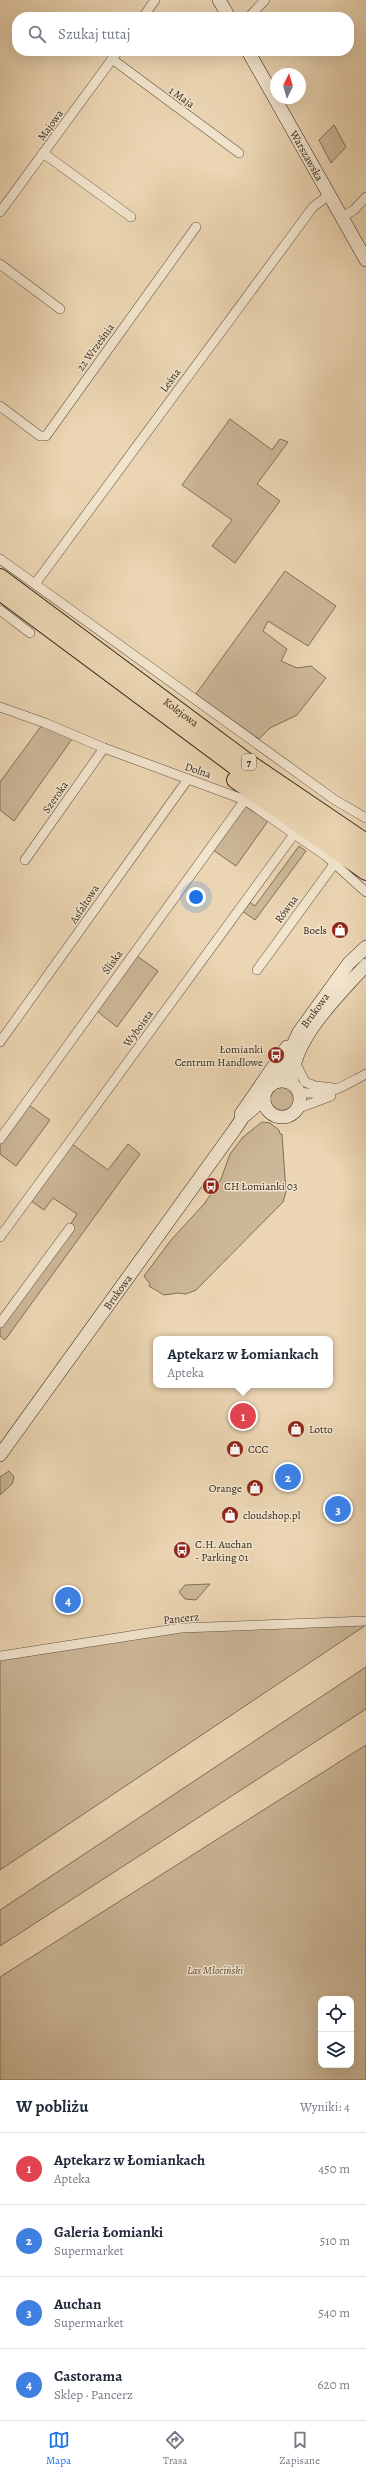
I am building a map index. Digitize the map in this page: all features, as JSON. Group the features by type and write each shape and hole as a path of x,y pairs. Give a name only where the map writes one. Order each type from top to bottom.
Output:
{"highway":[{"name":"Kolejowa","path":"0,577 248,762 366,842"},
{"name":"Kolejowa","path":"0,592 241,771 366,856"},
{"path":"134,677 163,691 208,719 366,829"},
{"path":"136,694 154,714 192,748 366,872"}],"street":[{"path":"147,12 155,0"},
{"path":"220,0 226,12"},
{"path":"254,12 265,0"},
{"name":"Majowa","path":"0,212 114,56"},
{"name":"Warszawska","path":"251,56 366,260"},
{"name":"1 Maja","path":"112,59 239,153"},
{"path":"43,153 130,217"},
{"name":"Leśna","path":"35,584 313,207 329,195"},
{"path":"342,218 354,210 366,197"},
{"name":"22 Września","path":"0,406 40,436 46,436 196,228"},
{"path":"0,264 60,309"},
{"name":"Kolejowa","path":"0,559 335,800 366,818"},
{"path":"0,610 30,633"},
{"name":"Dolna","path":"0,707 45,723 104,748 245,800 336,863 366,892"},
{"name":"Szeroka","path":"25,860 104,748"},
{"name":"Asfaltowa","path":"0,1042 188,779"},
{"name":"Śliska","path":"0,1139 245,800"},
{"name":"Wyboista","path":"0,1237 294,833"},
{"name":"Równa","path":"257,970 336,863"},
{"name":"Brukowa","path":"276,1081 294,1040 349,963 366,947"},
{"name":"Brukowa","path":"296,1088 295,1063 298,1053 311,1031 329,1006 366,965"},
{"path":"235,1129 247,1104 294,1040"},
{"path":"295,1063 305,1082 315,1086 342,1088"},
{"path":"342,1088 315,1094 296,1088 283,1080 276,1081 268,1087 264,1099 270,1112 279,1117 287,1117 299,1108 330,1097 366,1074"},
{"path":"353,1082 366,1080"},
{"path":"296,1088 299,1108"},
{"name":"Brukowa","path":"0,1455 243,1117 264,1099"},
{"name":"Brukowa","path":"235,1129 256,1116 270,1112"},
{"path":"0,1323 70,1228"},
{"name":"Pancerz","path":"0,1656 181,1628 366,1621"}],"green space":[{"path":"334,125 346,147 331,163 319,140"},
{"path":"230,419 272,450 280,439 288,442 257,484 280,501 235,563 212,546 232,520 182,485"},
{"path":"285,571 336,606 308,646 268,621 263,631 287,649 281,661 297,668 311,666 326,678 297,715 270,728 259,739 196,694"},
{"path":"42,725 72,739 14,821 0,810 0,782"},
{"path":"245,806 268,821 236,866 213,850"},
{"path":"299,846 306,851 255,920 241,910 248,901 255,906"},
{"path":"137,956 158,971 117,1027 97,1011"},
{"path":"283,1086 292,1090 296,1099 292,1108 283,1112 274,1108 270,1099 274,1090"},
{"path":"29,1105 50,1120 16,1166 0,1154 0,1145"},
{"path":"262,1122 270,1123 279,1130 280,1134 282,1134 286,1192 283,1202 196,1290 186,1294 178,1293 164,1295 149,1286 150,1284 144,1276 171,1240 204,1204 221,1179 230,1154 243,1137"},
{"path":"72,1144 108,1170 128,1144 140,1154 5,1340 0,1336 0,1328 73,1227 70,1225 77,1214 53,1198 44,1210 31,1201"},
{"path":"9,1471 14,1477 12,1484 0,1495 0,1477"},
{"path":"210,1584 196,1600 185,1599 179,1592 185,1585"},
{"path":"366,1625 0,1870 0,1659 174,1632"},
{"path":"366,1667 366,1709 0,1946 0,1910"},
{"name":"Las Młociński","path":"366,1745 366,2080 0,2080 0,1977"}],"place":[{"name":"Boels","path":"340,930"},
{"name":"Łomianki Centrum Handlowe","path":"276,1055"},
{"name":"CH Łomianki 03","path":"211,1186"},
{"name":"Aptekarz w Łomiankach","path":"243,1416"},
{"name":"Lotto","path":"296,1429"},
{"name":"CCC","path":"235,1449"},
{"name":"Galeria Łomianki","path":"288,1477"},
{"name":"Orange","path":"255,1488"},
{"name":"Auchan","path":"338,1509"},
{"name":"cloudshop.pl","path":"230,1515"},
{"name":"C.H. Auchan - Parking 01","path":"182,1550"},
{"name":"Castorama","path":"68,1600"}]}
